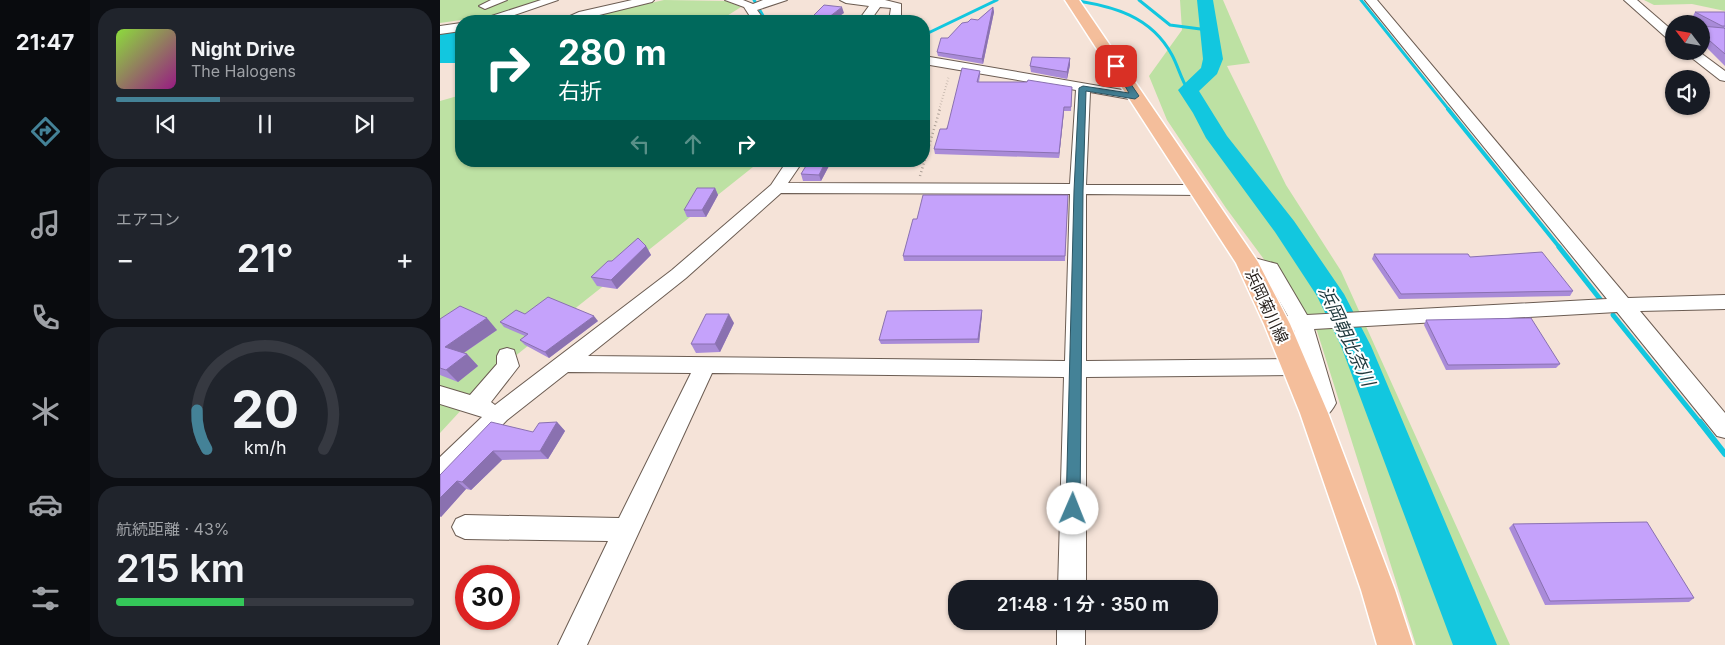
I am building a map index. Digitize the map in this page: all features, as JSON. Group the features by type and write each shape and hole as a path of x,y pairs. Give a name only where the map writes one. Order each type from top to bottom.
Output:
{"main road":[{"name":"浜岡菊川線","path":"1072,0 1289,324 1296,368 1378,590 1395,645"}],"street":[{"path":"485,6 501,0"},
{"path":"505,15 552,0"},
{"path":"580,15 648,0"},
{"path":"732,0 741,2 751,9 754,15"},
{"path":"751,9 764,1 781,0"},
{"path":"846,0 878,2 897,6 896,15"},
{"path":"1371,0 1725,429"},
{"path":"1630,0 1665,30"},
{"path":"868,15 878,2"},
{"path":"440,30 455,28"},
{"path":"1701,60 1725,77"},
{"path":"930,61 1135,96"},
{"path":"1072,580 1078,191 1083,88"},
{"path":"440,473 500,414 679,274 777,188 791,167"},
{"path":"777,188 1078,191 1199,190"},
{"path":"1314,413 1325,403 1289,324 1622,305 1725,302"},
{"path":"474,406 508,366 507,356"},
{"path":"566,364 1076,369 1296,368"},
{"path":"572,645 706,364"},
{"path":"440,395 500,414"},
{"path":"465,527 626,530"},
{"path":"1071,630 1071,645"}],"path":[{"path":"930,142 952,66"},
{"path":"916,190 923,167"}],"green space":[{"path":"440,0 545,0 492,15 455,15 455,21 440,23"},
{"path":"664,0 726,1 741,7 728,15 597,15"},
{"path":"1180,0 1223,0 1250,63 1227,66 1286,185 1341,271 1510,645 1416,645 1317,331 1226,208 1167,120 1149,76 1182,30"},
{"path":"1644,0 1725,0 1725,11 1692,4 1654,5"},
{"path":"455,97 455,167 753,167 499,369 440,433 440,101"}],"water":[{"path":"455,32 455,63 440,63 440,34"}],"building":[{"path":"824,5 842,7 832,15 814,15"},
{"path":"993,7 982,59 937,52 941,38 948,38 962,23 968,22 971,19 978,20"},
{"path":"1695,12 1725,12 1725,26 1710,20 1710,15 1701,15"},
{"path":"1710,27 1725,29 1725,54 1710,41"},
{"path":"1032,57 1070,58 1067,72 1030,66"},
{"path":"962,68 980,71 977,82 1027,82 1028,80 1072,87 1071,107 1064,107 1059,153 934,149 940,129 947,129"},
{"path":"805,167 823,167 819,175 801,174"},
{"path":"697,188 715,188 702,210 684,210"},
{"path":"923,195 1068,195 1065,256 903,256 913,219 917,219"},
{"path":"638,238 646,246 611,280 591,277 608,261 612,261"},
{"path":"1542,252 1573,291 1401,294 1374,254 1468,254 1470,257"},
{"path":"548,297 594,316 545,352 520,340 528,334 500,322 516,310 525,314"},
{"path":"460,306 487,318 445,347 467,354 446,370 440,368 440,319"},
{"path":"982,310 978,339 879,340 887,311"},
{"path":"706,314 729,314 715,344 691,344"},
{"path":"1531,318 1560,364 1448,365 1426,320"},
{"path":"491,422 533,432 539,423 557,422 540,451 493,451 462,482 457,481 440,498 440,475"},
{"path":"1647,522 1694,598 1550,601 1513,524"}],"waterway":[{"path":"754,0 763,15"},
{"path":"930,32 997,0"},
{"path":"1072,0 1116,10 1142,22 1153,31 1172,55 1188,90"},
{"path":"1139,0 1170,25 1208,30"},
{"name":"浜岡朝比奈川","path":"1205,0 1213,59 1210,70 1188,90 1204,113 1217,138 1285,227 1330,294 1356,346 1475,645"},
{"path":"1361,0 1449,110"},
{"path":"1448,109 1560,248"},
{"path":"1559,247 1600,299"},
{"path":"1613,315 1701,424"},
{"path":"1700,422 1725,454"}],"route":[{"path":"1073,509 1078,191 1083,88 1135,96 1116,66"}]}
